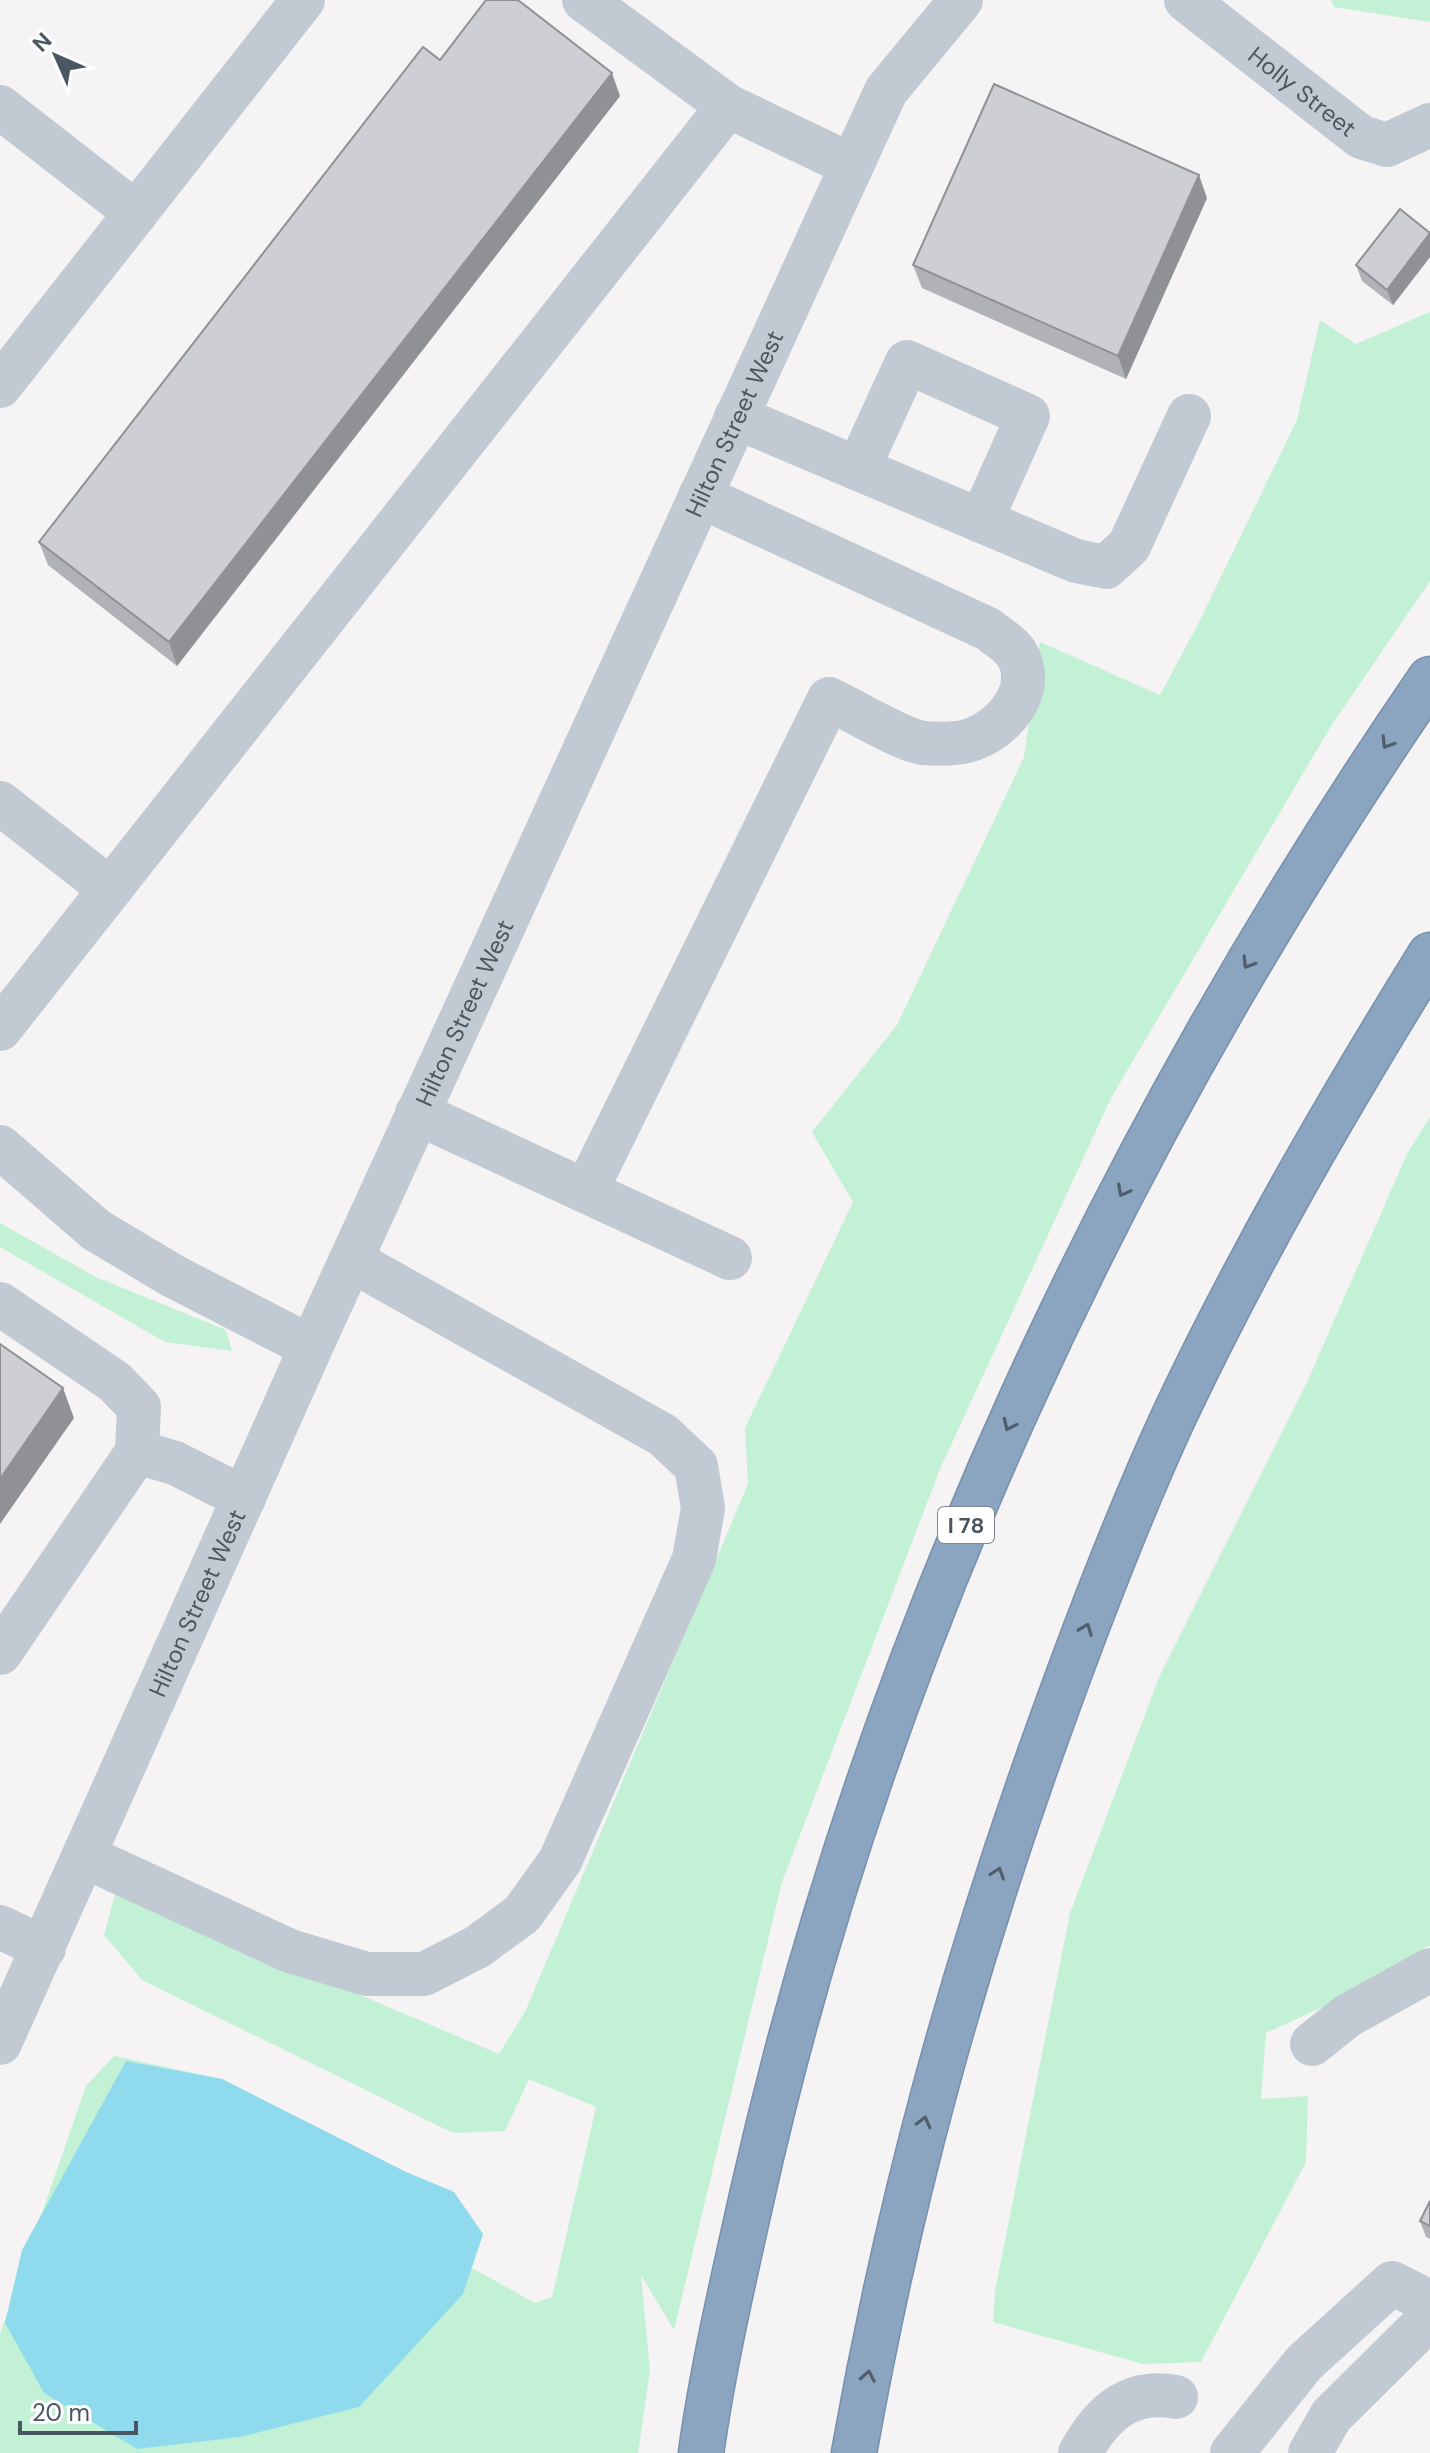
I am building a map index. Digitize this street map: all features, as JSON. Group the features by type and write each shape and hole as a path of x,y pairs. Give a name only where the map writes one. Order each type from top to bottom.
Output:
{"highway":[{"name":"I 78","path":"701,2453 736,2268 801,1995 885,1735 937,1595 993,1460 1057,1321 1188,1068 1252,957 1430,679"},
{"path":"854,2453 877,2324 937,2070 1008,1846 1119,1541 1175,1414 1299,1174 1430,955"}],"street":[{"path":"0,386 303,0"},
{"path":"584,0 728,106 851,165"},
{"name":"Hilton Street West","path":"0,2043 417,1113 851,165 886,91 961,0"},
{"name":"Holly Street","path":"1186,0 1361,137 1387,145 1430,125"},
{"path":"0,1029 728,106"},
{"path":"0,107 136,213"},
{"path":"858,469 907,362 1028,416 981,521"},
{"path":"736,417 1076,561 1106,567 1129,546 1189,416"},
{"path":"586,1191 829,699 921,743 965,742 989,732 1011,712 1021,693 1024,671 1015,651 988,629 700,496"},
{"path":"0,803 110,889"},
{"path":"417,1113 730,1258"},
{"path":"0,1147 96,1230 173,1276 311,1347"},
{"path":"84,1856 290,1951 367,1974 424,1974 477,1947 522,1914 560,1861 694,1559 703,1508 696,1466 663,1435 351,1260"},
{"path":"0,1304 115,1382 139,1407 137,1452 0,1653"},
{"path":"137,1452 175,1463 244,1498"},
{"path":"0,1927 44,1948"},
{"path":"1312,2044 1347,2016 1430,1970"},
{"path":"1232,2453 1304,2363 1392,2283 1430,2302"},
{"path":"1310,2453 1331,2416 1430,2318"},
{"path":"1080,2453 1118,2404 1153,2393 1176,2397"}],"green space":[{"path":"1331,0 1430,0 1430,22 1334,7"},
{"path":"1430,312 1430,581 1331,726 1111,1098 940,1469 782,1882 674,2330 641,2275 650,2371 638,2453 0,2453 0,2334 86,2086 114,2056 222,2079 406,2172 454,2192 483,2234 472,2268 535,2303 552,2297 596,2107 529,2079 505,2131 453,2133 142,1980 104,1935 116,1891 499,2054 525,2012 748,1484 745,1428 853,1202 812,1132 897,1025 1024,757 1040,642 1160,695 1297,420 1320,320 1356,344"},
{"path":"1430,1117 1430,1945 1325,2006 1266,2033 1261,2099 1308,2096 1306,2162 1201,2362 1143,2364 993,2322 995,2291 1070,1913 1160,1675 1308,1380 1407,1154"},
{"path":"0,1223 96,1277 226,1330 232,1351 165,1342 0,1247"}],"water":[{"path":"126,2061 222,2079 406,2172 454,2192 483,2234 463,2294 359,2407 240,2437 137,2449 44,2393 5,2323 22,2250"}],"building":[{"path":"486,0 518,0 612,73 169,642 39,542 423,47 440,60"},
{"path":"994,84 1199,175 1118,356 913,265"},
{"path":"1400,209 1430,233 1387,290 1356,265"},
{"path":"0,1344 63,1388 0,1479"},
{"path":"1430,2201 1430,2226 1420,2221"}]}
